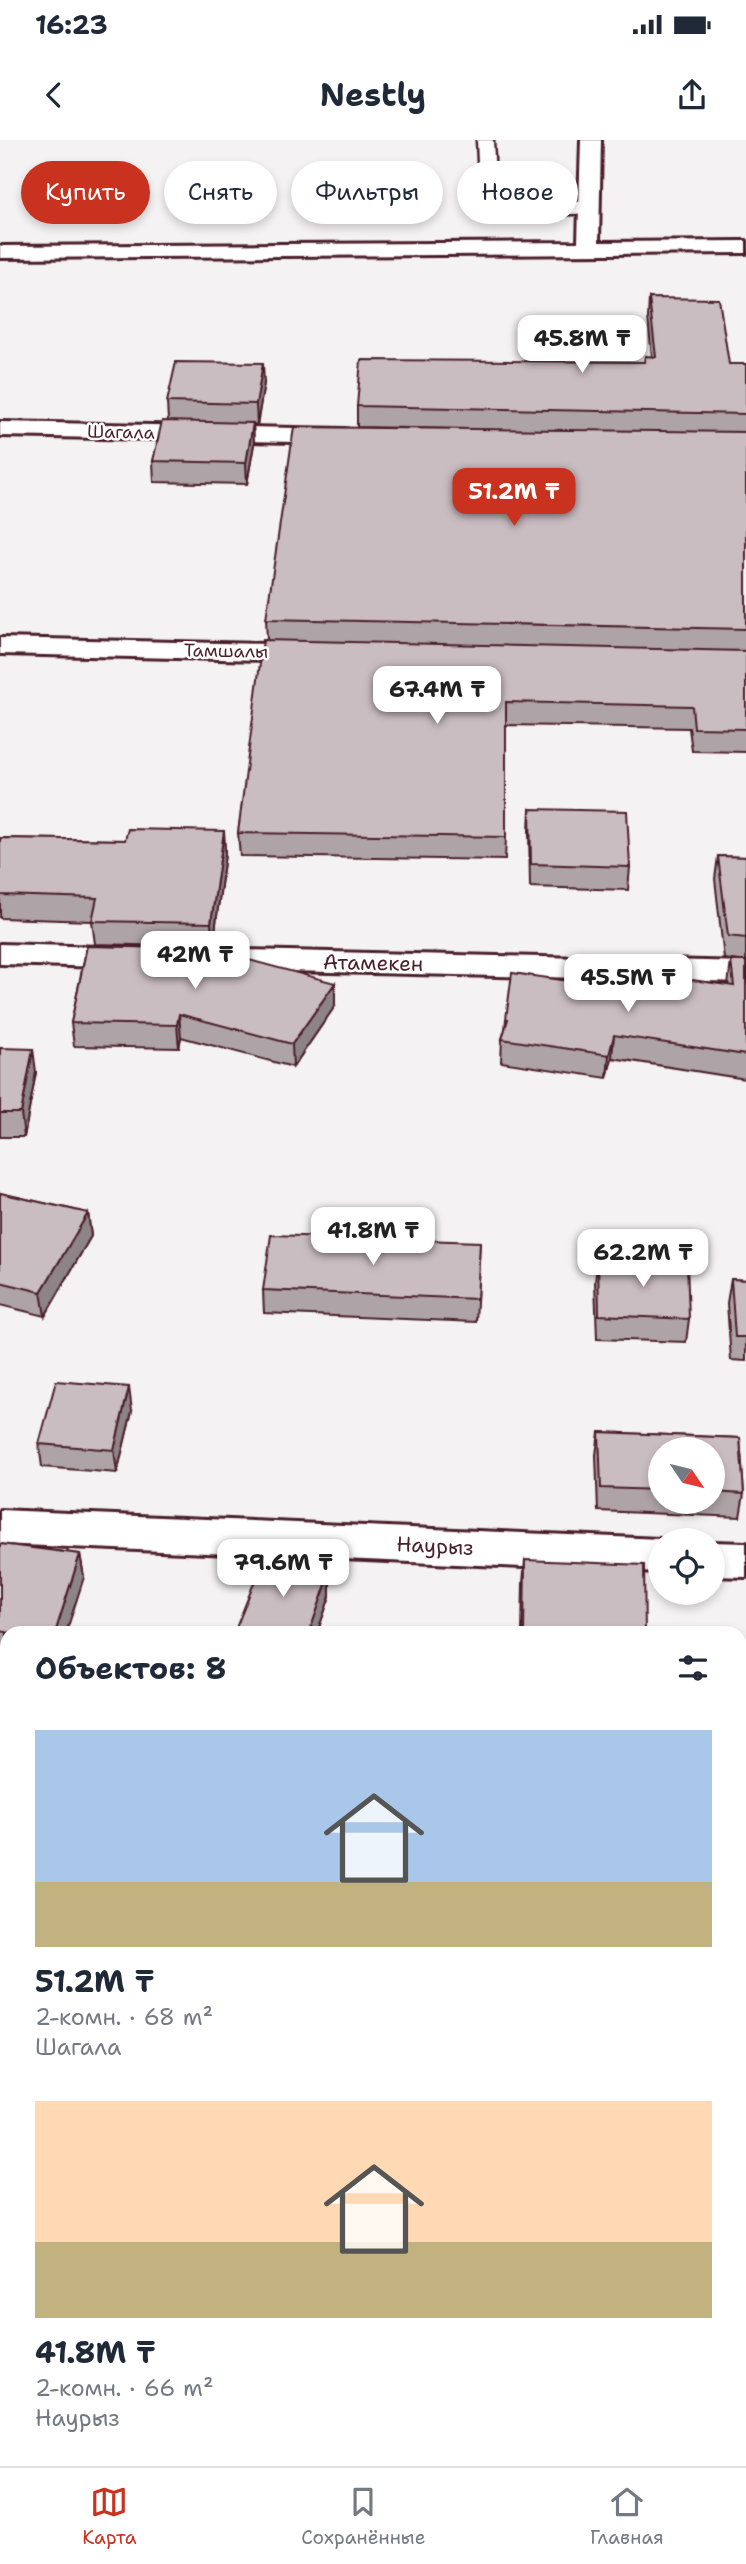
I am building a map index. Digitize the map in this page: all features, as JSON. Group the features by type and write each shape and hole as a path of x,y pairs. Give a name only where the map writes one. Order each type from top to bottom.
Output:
{"street":[{"path":"588,248 591,140"},
{"path":"0,252 746,247"},
{"name":"Шагала","path":"0,429 373,436"},
{"name":"Тамшалы","path":"0,646 345,654"},
{"name":"Атамекен","path":"0,954 746,972"},
{"name":"Наурыз","path":"0,1527 648,1555"},
{"path":"725,1559 746,1560"}],"lane":[{"path":"485,140 488,189 497,199 520,206 589,206"}],"building":[{"path":"649,298 719,299 729,364 746,364 746,414 357,406 361,360 645,362 645,356 656,357"},
{"path":"176,362 263,363 256,404 167,402"},
{"path":"162,421 253,423 246,463 153,461"},
{"path":"294,427 746,432 746,629 266,619"},
{"path":"263,640 746,651 746,729 694,728 692,706 506,702 506,837 238,833"},
{"path":"530,809 627,811 630,867 531,864"},
{"path":"128,829 224,831 211,923 92,921 97,898 0,895 0,838 125,840"},
{"path":"718,856 746,857 746,938 728,936"},
{"path":"87,946 208,949 335,983 292,1044 179,1014 177,1025 71,1023"},
{"path":"731,961 746,961 746,1055 614,1035 609,1055 502,1039 508,1019 512,973 668,995 672,977 734,986"},
{"path":"0,1048 33,1049 21,1113 0,1113"},
{"path":"0,1193 88,1213 41,1292 0,1282"},
{"path":"271,1235 480,1242 477,1299 263,1290"},
{"path":"598,1258 687,1262 689,1319 599,1315"},
{"path":"731,1279 746,1280 746,1337 735,1337"},
{"path":"56,1381 129,1387 114,1450 39,1444"},
{"path":"599,1432 716,1437 648,1437 648,1490 601,1488"},
{"path":"725,1437 740,1438 744,1494 725,1493"},
{"path":"0,1544 80,1554 57,1626 0,1626"},
{"path":"264,1558 330,1573 311,1626 237,1626"},
{"path":"525,1560 644,1565 645,1626 524,1626"}]}
